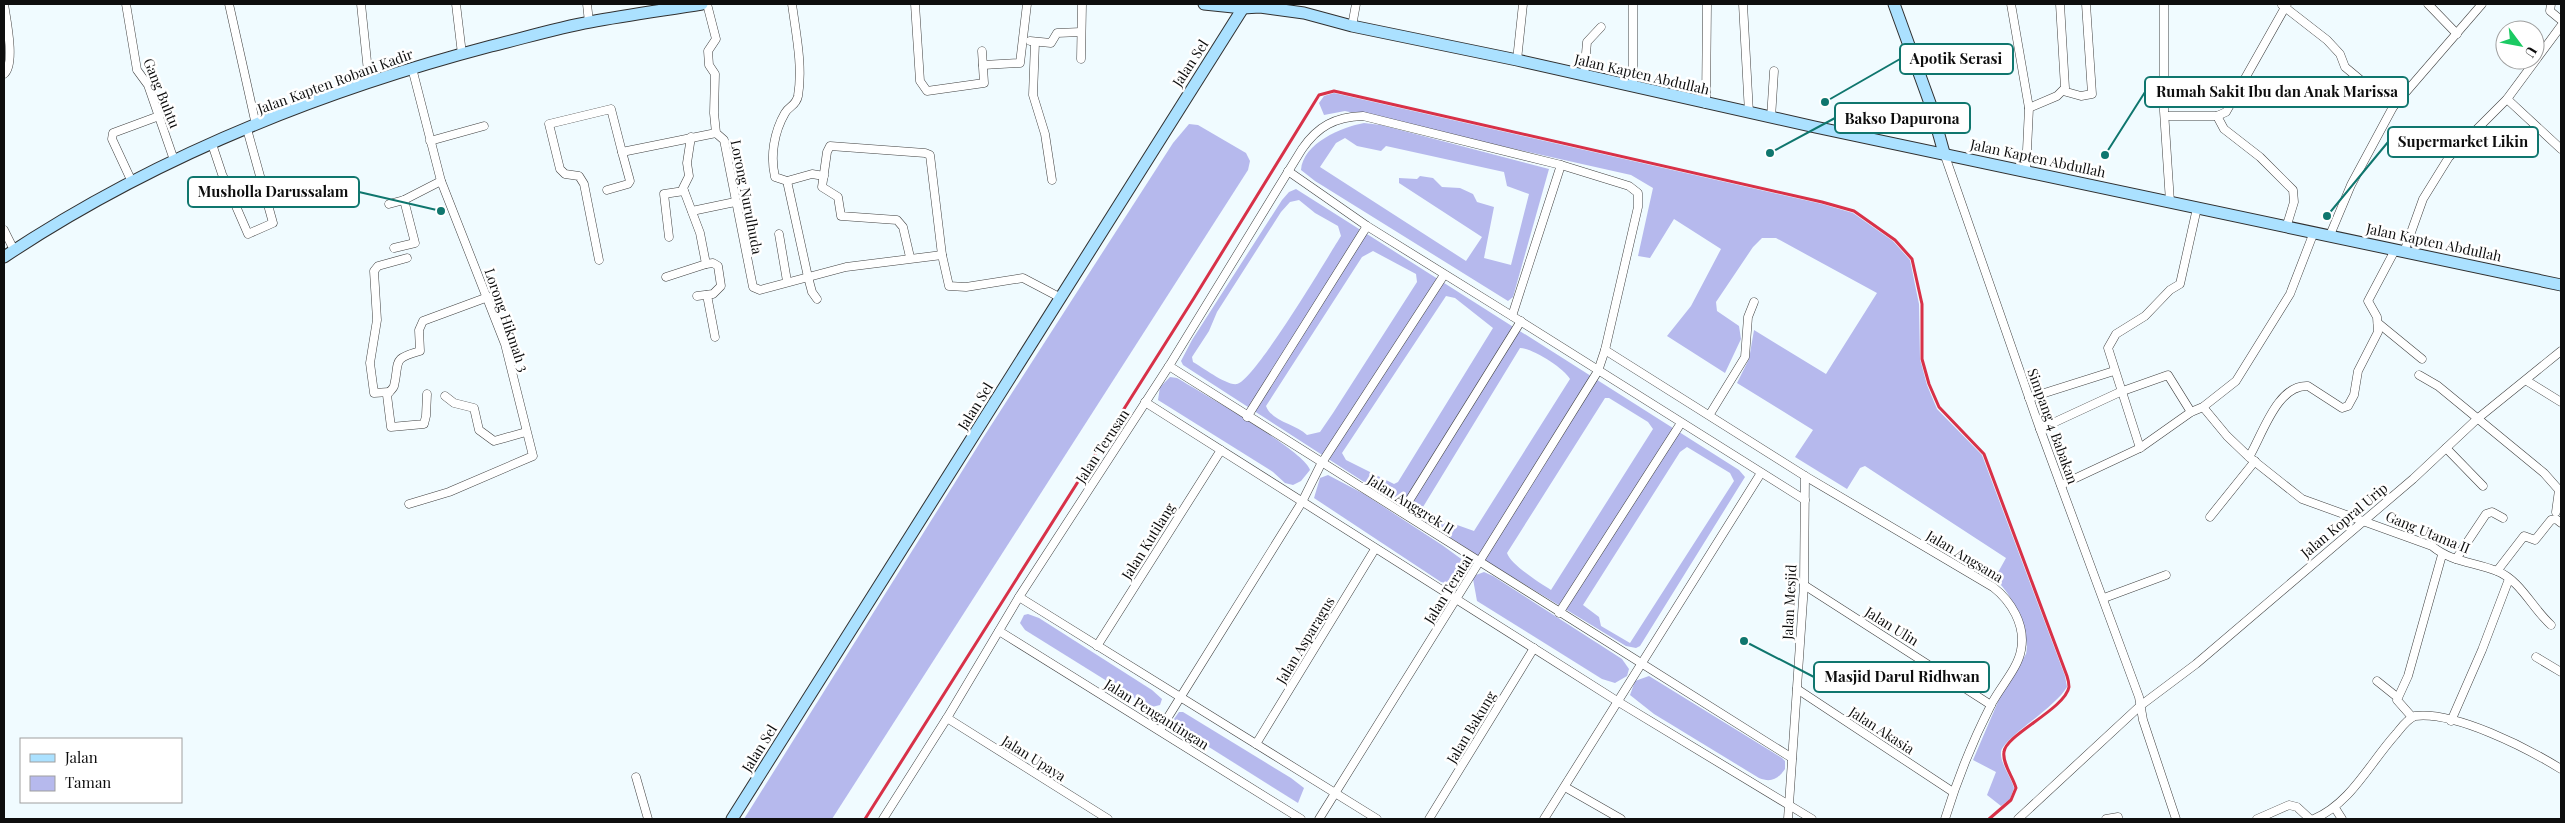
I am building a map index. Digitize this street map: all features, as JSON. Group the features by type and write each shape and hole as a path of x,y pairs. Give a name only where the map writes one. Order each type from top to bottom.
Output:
{"main road":[{"name":"Jalan Kapten Robani Kadir","path":"9,254 132,182 174,160 369,81 462,54 589,22 702,4"},
{"path":"1204,4 1243,8"},
{"path":"1894,4 1931,106 1944,153"},
{"name":"Jalan Kapten Abdullah","path":"1243,8 1259,6 1303,8 1352,26 1517,60 1706,104 2561,285"},
{"name":"Jalan Sel","path":"732,819 1243,8"}],"street":[{"name":"Gang Buhtu","path":"126,4 137,70 148,85 174,160"},
{"path":"212,144 222,174 248,234 273,223 252,127 229,4"},
{"path":"361,4 369,81"},
{"path":"456,4 462,54"},
{"path":"587,4 589,22"},
{"name":"Lorong Nurulhuda","path":"707,4 716,39 708,51 709,65 716,74 714,113 716,133 724,140 752,285 760,290 788,282"},
{"path":"792,4 800,82 796,102 786,112 776,134 773,155 775,177 787,181 812,174 824,176"},
{"path":"915,4 920,81 927,91 984,83 982,50"},
{"path":"1021,60 1028,4"},
{"path":"1081,59 1082,4"},
{"path":"1352,26 1356,4"},
{"path":"1517,60 1523,4"},
{"path":"1633,4 1633,87"},
{"path":"1706,104 1707,4"},
{"path":"1743,4 1749,113"},
{"path":"2012,4 2029,108 2026,171"},
{"path":"2060,4 2063,91"},
{"path":"2063,91 2081,96 2092,94 2086,4"},
{"path":"2164,4 2165,116 2170,202"},
{"path":"2428,4 2457,34"},
{"path":"2330,236 2351,185 2393,107 2482,4"},
{"path":"2551,4 2550,11 2561,20"},
{"path":"4,5 8,32 9,67 4,74"},
{"path":"2165,116 2217,116 2226,112 2284,5 2327,40 2337,50 2345,67 2393,107"},
{"path":"2210,517 2252,459 2274,410 2297,388 2310,387 2342,408 2349,404 2354,395 2357,375 2376,336 2378,323 2376,313 2368,301 2399,251 2423,199 2437,175 2456,149 2486,123 2507,100 2561,26"},
{"path":"1584,76 1587,42 1601,27"},
{"path":"1024,39 1051,43 1057,33 1081,32"},
{"path":"1035,42 1033,95 1045,134 1052,180"},
{"path":"983,65 1034,60"},
{"name":"Lorong Hikmah 3","path":"409,504 450,492 533,456 526,432 516,381 488,297 441,181 412,68"},
{"path":"1771,118 1774,72"},
{"path":"2029,108 2057,96 2063,91"},
{"path":"2507,100 2561,149"},
{"path":"599,260 584,184 579,176 565,174 560,169 549,124 611,109 630,181 628,184 607,190"},
{"path":"132,182 112,139 113,132 159,116"},
{"name":"Jalan Terusan","path":"886,818 1020,597 1169,366 1312,135 1340,118 1363,116 1561,164"},
{"path":"2217,116 2224,129 2260,157 2293,190 2294,202 2286,228"},
{"path":"430,141 484,126"},
{"path":"622,152 691,136 716,133"},
{"path":"691,136 687,163 689,176 684,191 700,233 706,264"},
{"path":"910,257 906,237 899,221 891,218 842,217 838,197 822,187 830,146 928,154 932,161 942,255 947,284 951,288 1023,278 1061,298"},
{"name":"Simpang 4 Babakan","path":"1944,153 2040,429 2140,697 2143,720 2176,819"},
{"path":"1512,316 1561,164"},
{"name":"Jalan Teratai","path":"1319,819 1598,371 1606,350 1639,197 1629,186 1561,164"},
{"path":"1288,171 1367,226 1804,500"},
{"path":"389,204 404,200 441,181"},
{"path":"787,181 808,277 816,299"},
{"path":"668,236 664,194 684,191"},
{"path":"394,248 415,243 404,200"},
{"path":"692,211 735,202"},
{"path":"2140,448 2120,392 2108,348 2116,334 2145,316 2170,290 2180,284 2196,208"},
{"path":"1247,417 1367,226"},
{"path":"4,230 9,254"},
{"path":"2061,485 2140,448 2191,412 2203,407 2236,381 2290,294 2314,232"},
{"path":"779,234 788,282 846,267 910,257 942,255"},
{"path":"407,258 378,266 374,270 377,320 370,354 370,373 374,393 389,392 394,388 398,360 403,356 420,351 419,330 423,321 488,297"},
{"path":"666,277 706,264 713,263 718,266 721,286 717,292 697,296"},
{"path":"1160,730 1179,696 1302,502 1322,464 1444,275"},
{"path":"706,295 715,337"},
{"path":"1710,414 1745,357 1748,318 1754,302"},
{"path":"1402,512 1521,321"},
{"path":"2378,323 2422,359"},
{"name":"Jalan Angsana","path":"1606,350 1710,414 1805,476 1993,587 2008,600 2018,623 2022,649 1991,705 1953,792 1945,819"},
{"name":"Jalan Kopral Urip","path":"2018,819 2140,706 2196,664 2364,520 2477,419 2527,381 2561,351"},
{"name":"Jalan Anggrek II","path":"1169,366 1247,417 1402,512 1792,758"},
{"path":"2029,398 2114,370"},
{"path":"2040,429 2120,392 2168,375 2191,412"},
{"path":"2419,375 2438,386 2534,463 2560,489 2556,512"},
{"path":"2527,381 2561,402"},
{"path":"389,392 390,426 392,428 424,424 427,394"},
{"path":"445,396 454,403 474,408 478,430 492,440 499,440 526,432"},
{"path":"1145,402 1617,701 1812,819"},
{"name":"Gang Utama II","path":"2203,407 2227,436 2252,459 2302,499 2432,546 2442,555 2497,571 2523,590 2537,612 2551,625"},
{"path":"1559,612 1681,423"},
{"path":"2446,448 2482,486"},
{"name":"Jalan Kutilang","path":"1097,646 1221,450"},
{"path":"1544,819 1761,473"},
{"name":"Jalan Mesjid","path":"1788,819 1804,585 1805,476"},
{"path":"2456,559 2486,514 2492,512 2503,518"},
{"path":"2497,571 2524,536 2536,540 2551,520 2556,519 2561,523"},
{"name":"Jalan Asparagus","path":"1256,744 1376,549"},
{"path":"2412,717 2396,701 2408,676 2442,555"},
{"path":"2104,598 2166,575"},
{"path":"2451,721 2482,650 2509,578"},
{"name":"Jalan Ulin","path":"1804,585 1991,705"},
{"path":"1020,597 1377,819"},
{"name":"Jalan Pengantingan","path":"999,631 1301,819"},
{"name":"Jalan Bakung","path":"1429,819 1534,648"},
{"path":"2536,657 2561,672"},
{"path":"2377,681 2397,697"},
{"name":"Jalan Akasia","path":"1797,690 1953,792"},
{"path":"2257,819 2289,805 2297,807 2312,819 2335,808 2412,717 2424,716 2451,721 2514,742 2561,769"},
{"name":"Jalan Upaya","path":"947,718 1108,819"},
{"path":"636,777 648,819"},
{"path":"1565,787 1621,819"},
{"path":"2335,808 2342,819"},
{"path":"2106,819 2118,817"}],"green space":[{"path":"1334,93 1822,204 1853,213 1893,241 1910,260 1919,304 1920,359 1927,385 1937,409 1982,455 2065,676 2067,687 2061,695 2010,739 2001,752 2002,761 2014,788 2010,799 2001,806 1987,795 1996,772 1973,760 2003,690 2026,654 2026,636 2019,614 2009,595 1997,581 1996,576 2006,558 1865,466 1860,468 1847,489 1795,457 1813,430 1737,383 1749,359 1754,330 1826,374 1877,293 1776,238 1762,238 1753,247 1716,302 1717,311 1739,326 1741,339 1725,373 1667,336 1691,306 1721,249 1674,219 1650,258 1638,256 1653,188 1631,175 1345,111 1324,115 1319,103 1324,96"},
{"path":"1364,123 1381,125 1549,169 1513,297 1508,301 1315,181 1301,170 1303,160 1316,144 1345,128","holes":["1345,138 1357,146 1381,151 1386,146 1504,172 1507,186 1529,194 1511,265 1484,258 1494,207 1477,202 1473,194 1460,188 1442,187 1433,178 1420,176 1417,179 1399,178 1399,183 1482,237 1466,261 1320,167 1336,143"]},
{"path":"1189,124 1198,125 1246,153 1250,161 1248,170 832,819 744,819 981,441 1173,143"},
{"path":"1296,189 1739,470 1745,477 1640,646 1636,648 1626,646 1491,564 1183,365 1181,361 1192,340 1289,192","holes":["1299,200 1315,213 1338,226 1341,236 1259,362 1246,377 1237,384 1233,384 1215,376 1193,362 1192,357 1209,331 1217,312 1281,212 1290,202","1373,251 1416,274 1417,282 1320,432 1307,435 1273,416 1266,406 1362,257","1446,296 1455,298 1493,328 1398,482 1394,484 1346,460 1342,453","1520,348 1540,355 1555,364 1567,375 1570,379 1474,531 1446,521 1423,507","1605,398 1609,398 1648,422 1653,429 1551,590 1526,573 1507,553","1687,447 1730,473 1734,481 1630,643 1601,626 1599,617 1583,605 1680,452"]},
{"path":"1170,377 1177,378 1272,436 1304,461 1310,470 1301,481 1293,485 1285,483 1273,472 1158,400 1160,387"},
{"path":"1328,475 1364,494 1442,545 1464,561 1466,571 1454,585 1441,582 1314,498 1320,478"},
{"path":"1484,572 1622,659 1629,669 1627,676 1615,683 1602,679 1477,601 1473,579 1476,575"},
{"path":"1028,614 1039,618 1152,690 1162,699 1160,705 1152,707 1131,696 1025,630 1020,623 1024,615"},
{"path":"1649,676 1782,758 1785,761 1785,769 1774,779 1759,778 1654,714 1630,695 1635,681"},
{"path":"1179,712 1183,712 1291,778 1304,788 1298,803 1185,732 1175,723 1174,719"}],"waterway":[{"path":"865,819 1194,298 1319,95 1334,91 1822,202 1854,211 1895,240 1912,259 1922,304 1922,359 1929,384 1939,407 1984,454 2069,683 2065,695 2057,704 2007,745 2004,752 2005,761 2016,788 2011,800 1989,819"}],"place":[{"name":"Apotik Serasi","path":"1825,102"},
{"name":"Bakso Dapurona","path":"1770,153"},
{"name":"Rumah Sakit Ibu dan Anak Marissa","path":"2105,155"},
{"name":"Musholla Darussalam","path":"441,211"},
{"name":"Supermarket Likin","path":"2327,216"},
{"name":"Masjid Darul Ridhwan","path":"1744,641"}]}
